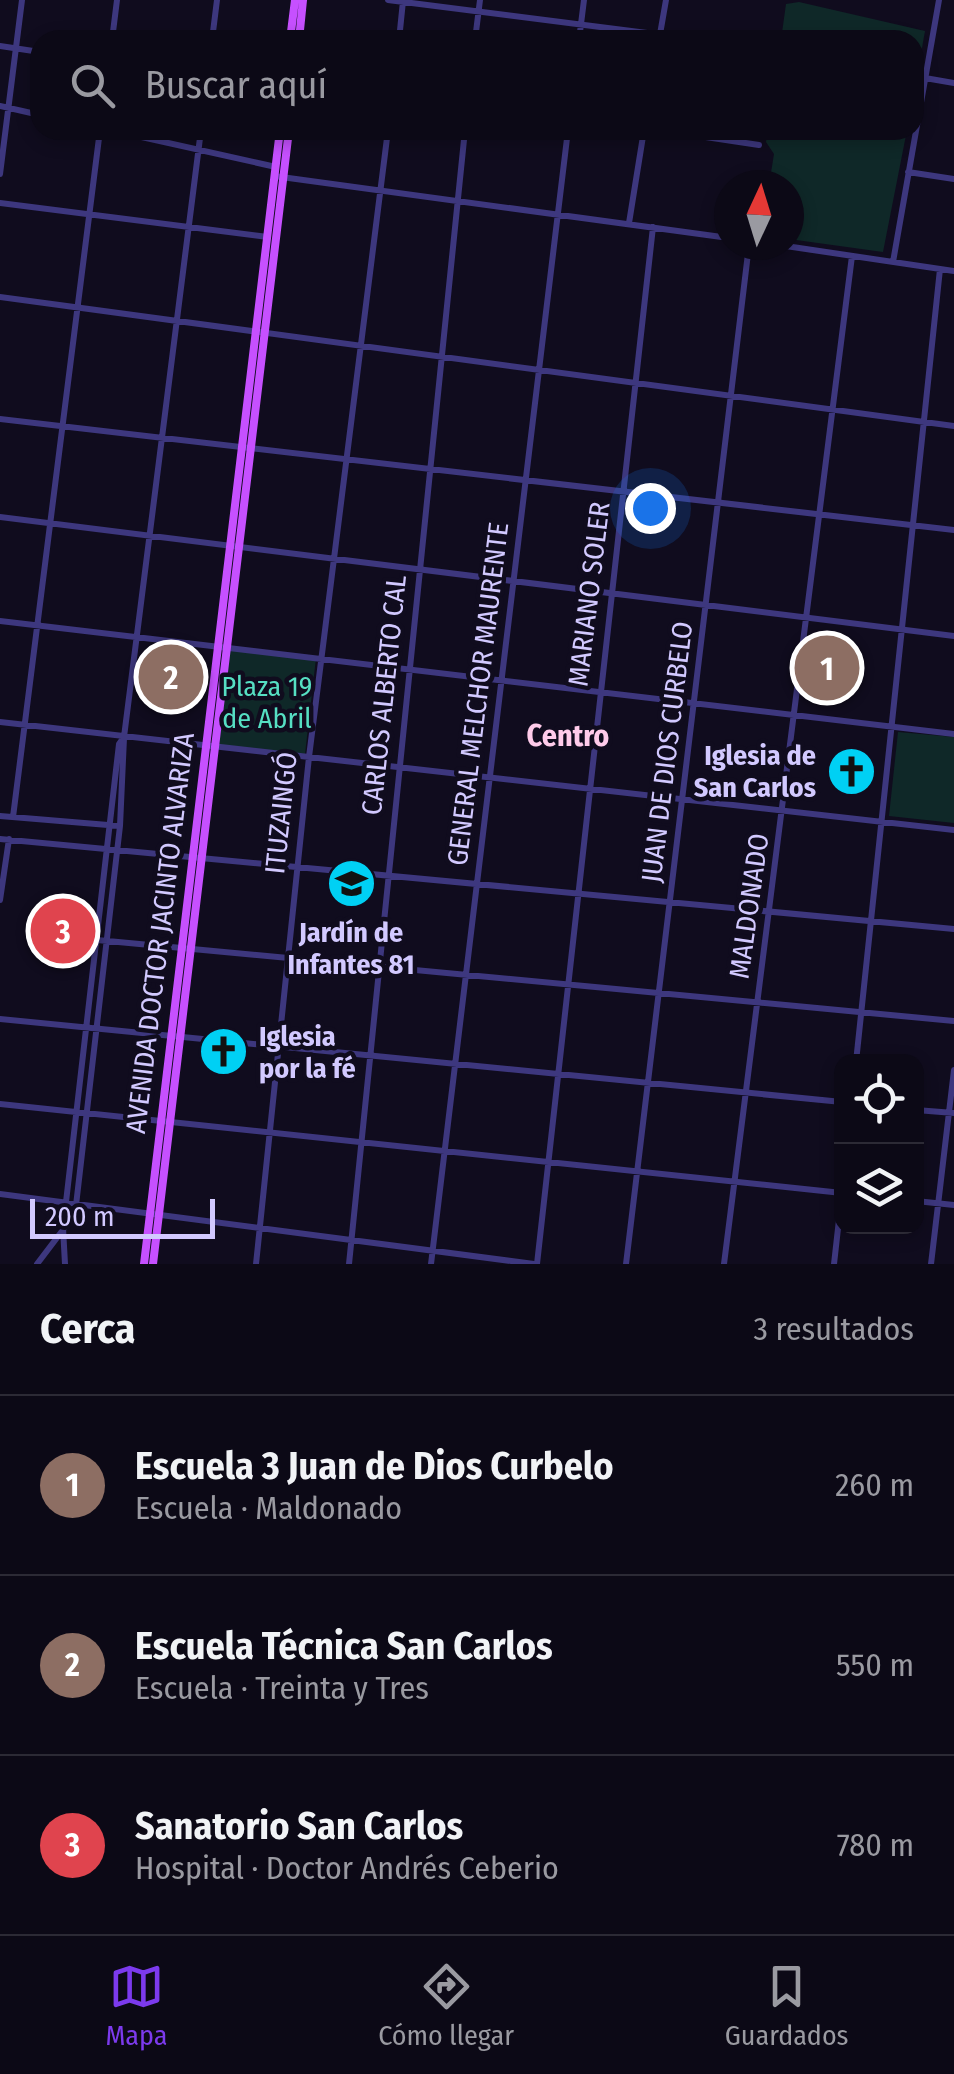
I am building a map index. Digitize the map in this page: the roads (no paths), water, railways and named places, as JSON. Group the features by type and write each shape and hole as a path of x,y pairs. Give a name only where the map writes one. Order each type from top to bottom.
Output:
{"main road":[{"path":"291,30 295,0"},
{"path":"299,30 303,0"},
{"name":"AVENIDA DOCTOR JACINTO ALVARIZA","path":"144,1264 146,1212 165,1120 280,140"},
{"name":"AVENIDA DOCTOR JACINTO ALVARIZA","path":"278,173 286,140"},
{"name":"AVENIDA DOCTOR JACINTO ALVARIZA","path":"153,1264 162,1214 165,1120"}],"street":[{"path":"0,174 4,107 22,0"},
{"path":"113,30 117,0"},
{"path":"213,30 217,0"},
{"path":"388,0 617,30"},
{"path":"477,30 480,0"},
{"path":"581,30 584,0"},
{"path":"660,30 666,0"},
{"path":"924,84 939,0"},
{"path":"400,30 403,1"},
{"path":"0,46 30,51"},
{"path":"925,78 954,83"},
{"path":"4,107 30,113"},
{"path":"14,817 99,140"},
{"path":"154,140 278,173 714,236"},
{"path":"65,1264 64,1235 73,1204 107,850 200,140"},
{"name":"ITUZAINGÓ","path":"256,1264 309,757 387,140"},
{"name":"CARLOS ALBERTO CAL","path":"349,1264 464,140"},
{"name":"GENERAL MELCHOR MAURENTE","path":"431,1264 567,140"},
{"path":"629,223 642,140"},
{"path":"726,140 759,145"},
{"path":"893,262 914,140"},
{"path":"908,172 954,179"},
{"path":"0,202 270,238"},
{"name":"MARIANO SOLER","path":"536,1264 653,227"},
{"path":"804,249 954,271"},
{"name":"MALDONADO","path":"724,1264 785,812 852,256"},
{"name":"JUAN DE DIOS CURBELO","path":"626,1264 685,800 747,260"},
{"path":"857,1054 940,269"},
{"path":"0,297 954,426"},
{"path":"0,419 954,530"},
{"path":"0,517 954,636"},
{"path":"0,621 954,734"},
{"path":"0,722 954,830"},
{"path":"101,940 120,826 127,744 124,736"},
{"path":"0,816 120,826"},
{"path":"0,900 4,839 954,929"},
{"path":"101,940 954,1021"},
{"path":"0,1020 834,1101"},
{"path":"931,1264 954,1070"},
{"path":"0,1104 834,1192"},
{"path":"924,1111 951,1113"},
{"path":"0,1194 536,1264"},
{"path":"924,1202 954,1205"},
{"path":"834,1264 837,1234"},
{"path":"38,1264 64,1235"}],"place":[{"name":"Escuela 3 Juan de Dios Curbelo","path":"827,668"},
{"name":"Escuela Técnica San Carlos","path":"171,677"},
{"name":"Iglesia de San Carlos","path":"851,771"},
{"name":"Jardín de Infantes 81","path":"351,884"},
{"name":"Sanatorio San Carlos","path":"63,931"},
{"name":"Iglesia por la fé","path":"224,1052"}],"district":[{"name":"Centro","path":"568,736"}],"park label":[{"name":"Plaza 19 de Abril","path":"267,702"}]}
